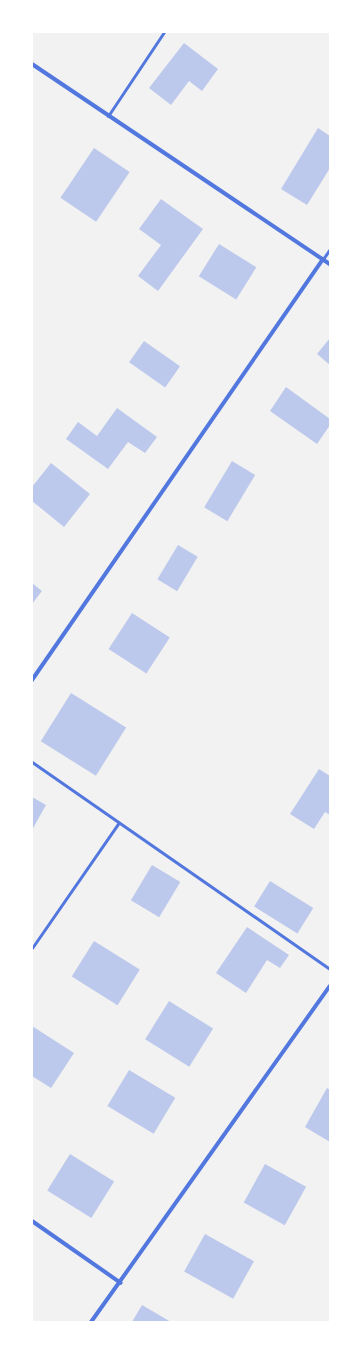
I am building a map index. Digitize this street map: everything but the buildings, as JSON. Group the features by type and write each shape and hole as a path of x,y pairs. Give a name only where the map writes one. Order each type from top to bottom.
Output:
{"street":[{"path":"32,64 330,264"},
{"path":"32,680 323,259"},
{"path":"91,1322 121,1283 330,986"},
{"path":"32,1220 121,1283"}],"lane":[{"path":"108,116 164,32"},
{"path":"323,259 330,249"},
{"path":"32,762 118,824 330,969"},
{"path":"32,948 118,824"}]}
